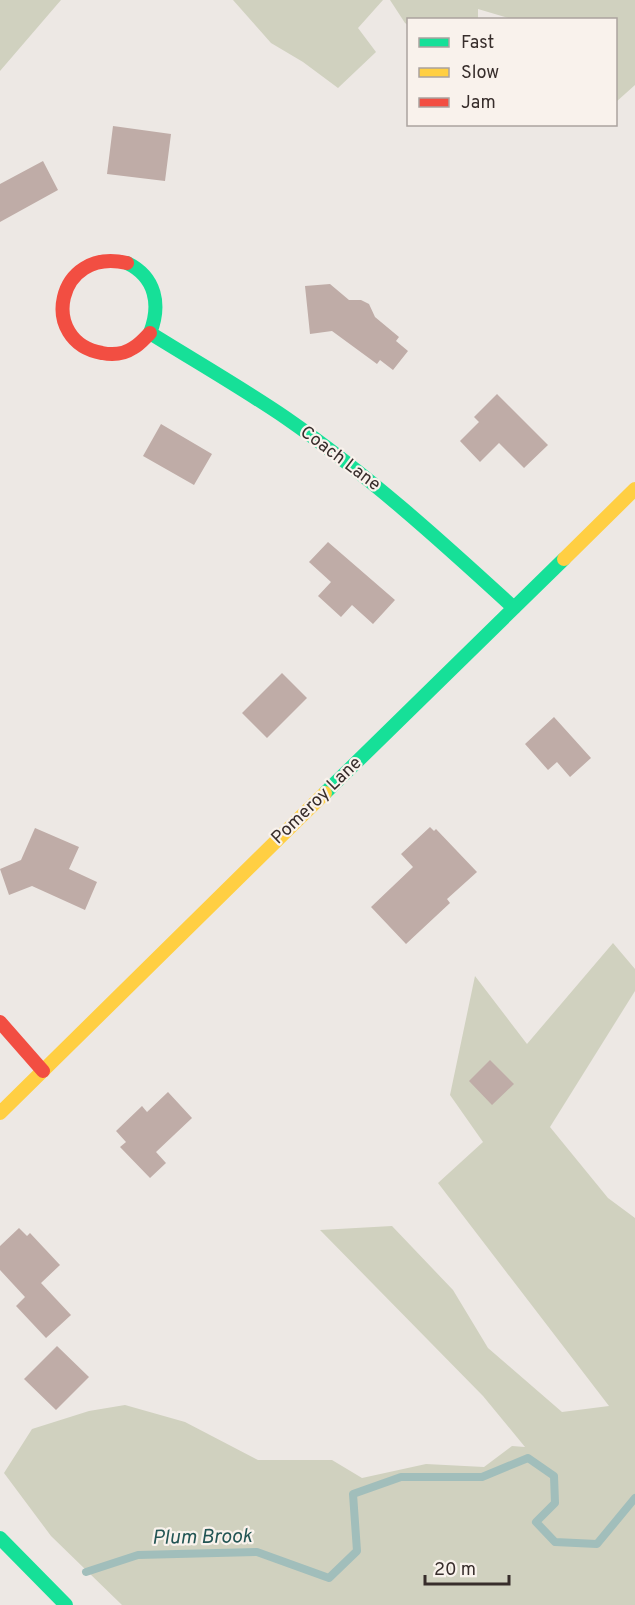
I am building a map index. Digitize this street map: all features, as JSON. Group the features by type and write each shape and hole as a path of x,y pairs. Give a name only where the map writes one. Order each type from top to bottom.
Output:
{"street":[{"path":"119,260 135,267 147,277 157,301 156,317 150,333 139,345 124,352 100,354 84,348 68,330 63,315 63,298 69,283 80,270 94,262 119,260"},
{"name":"Coach Lane","path":"150,333 275,411 332,451 413,517 514,608"},
{"name":"Pomeroy Lane","path":"0,1113 635,489"},
{"path":"0,1022 43,1071"},
{"path":"0,1538 66,1605"}],"green space":[{"path":"0,0 61,0 0,71"},
{"path":"233,0 383,0 358,28 376,52 338,88 303,62 271,43"},
{"path":"390,0 635,0 635,85 617,101 617,18 509,18 478,9 478,18 407,18 407,24"},
{"path":"613,943 635,969 635,991 550,1127 608,1198 635,1218 635,1605 122,1605 51,1536 4,1473 32,1429 89,1411 125,1405 185,1422 258,1460 332,1460 362,1478 426,1464 484,1467 512,1446 525,1447 483,1396 320,1230 392,1226 453,1290 488,1348 562,1412 609,1406 438,1183 483,1142 450,1095 475,976 527,1044"}],"building":[{"path":"113,126 171,134 165,181 107,174"},
{"path":"43,161 58,190 0,222 0,184"},
{"path":"330,284 349,300 361,300 369,304 375,317 399,337 396,341 408,351 393,370 380,360 377,364 332,331 310,334 305,286"},
{"path":"497,394 548,445 524,468 499,443 480,462 460,441 479,422 474,417"},
{"path":"161,424 212,454 194,485 143,456"},
{"path":"328,542 395,600 373,624 352,605 341,617 318,596 331,582 309,562"},
{"path":"282,673 307,698 267,738 242,713"},
{"path":"554,717 591,758 570,777 557,762 548,770 525,744"},
{"path":"430,827 434,831 436,829 477,872 447,899 450,903 406,944 371,907 413,867 401,854"},
{"path":"35,828 79,847 69,869 97,882 85,910 32,886 9,895 0,869 21,860"},
{"path":"490,1060 514,1084 492,1105 469,1081"},
{"path":"168,1092 192,1118 156,1152 166,1163 150,1178 120,1147 126,1142 116,1131 142,1106 147,1112"},
{"path":"19,1228 27,1236 30,1233 60,1265 41,1283 71,1315 46,1338 16,1306 25,1297 0,1270 0,1246"},
{"path":"57,1346 89,1377 56,1410 24,1379"}],"waterway":[{"name":"Plum Brook","path":"86,1572 138,1555 257,1552 329,1578 357,1551 353,1494 401,1477 482,1477 528,1458 554,1476 555,1503 536,1522 555,1542 597,1544 635,1498"}],"traffic: fast":[{"path":"127,263 144,276 154,293 155,312 150,333 253,396 316,439 403,509 514,608"},
{"path":"325,793 564,559"},
{"path":"0,1538 66,1605"}],"traffic: slow":[{"path":"564,559 635,489"},
{"path":"0,1113 325,793"}],"traffic: jam":[{"path":"127,263 103,262 84,268 71,281 64,298 63,315 69,332 82,345 102,353 126,352 150,333"},
{"path":"0,1022 43,1071"}]}
